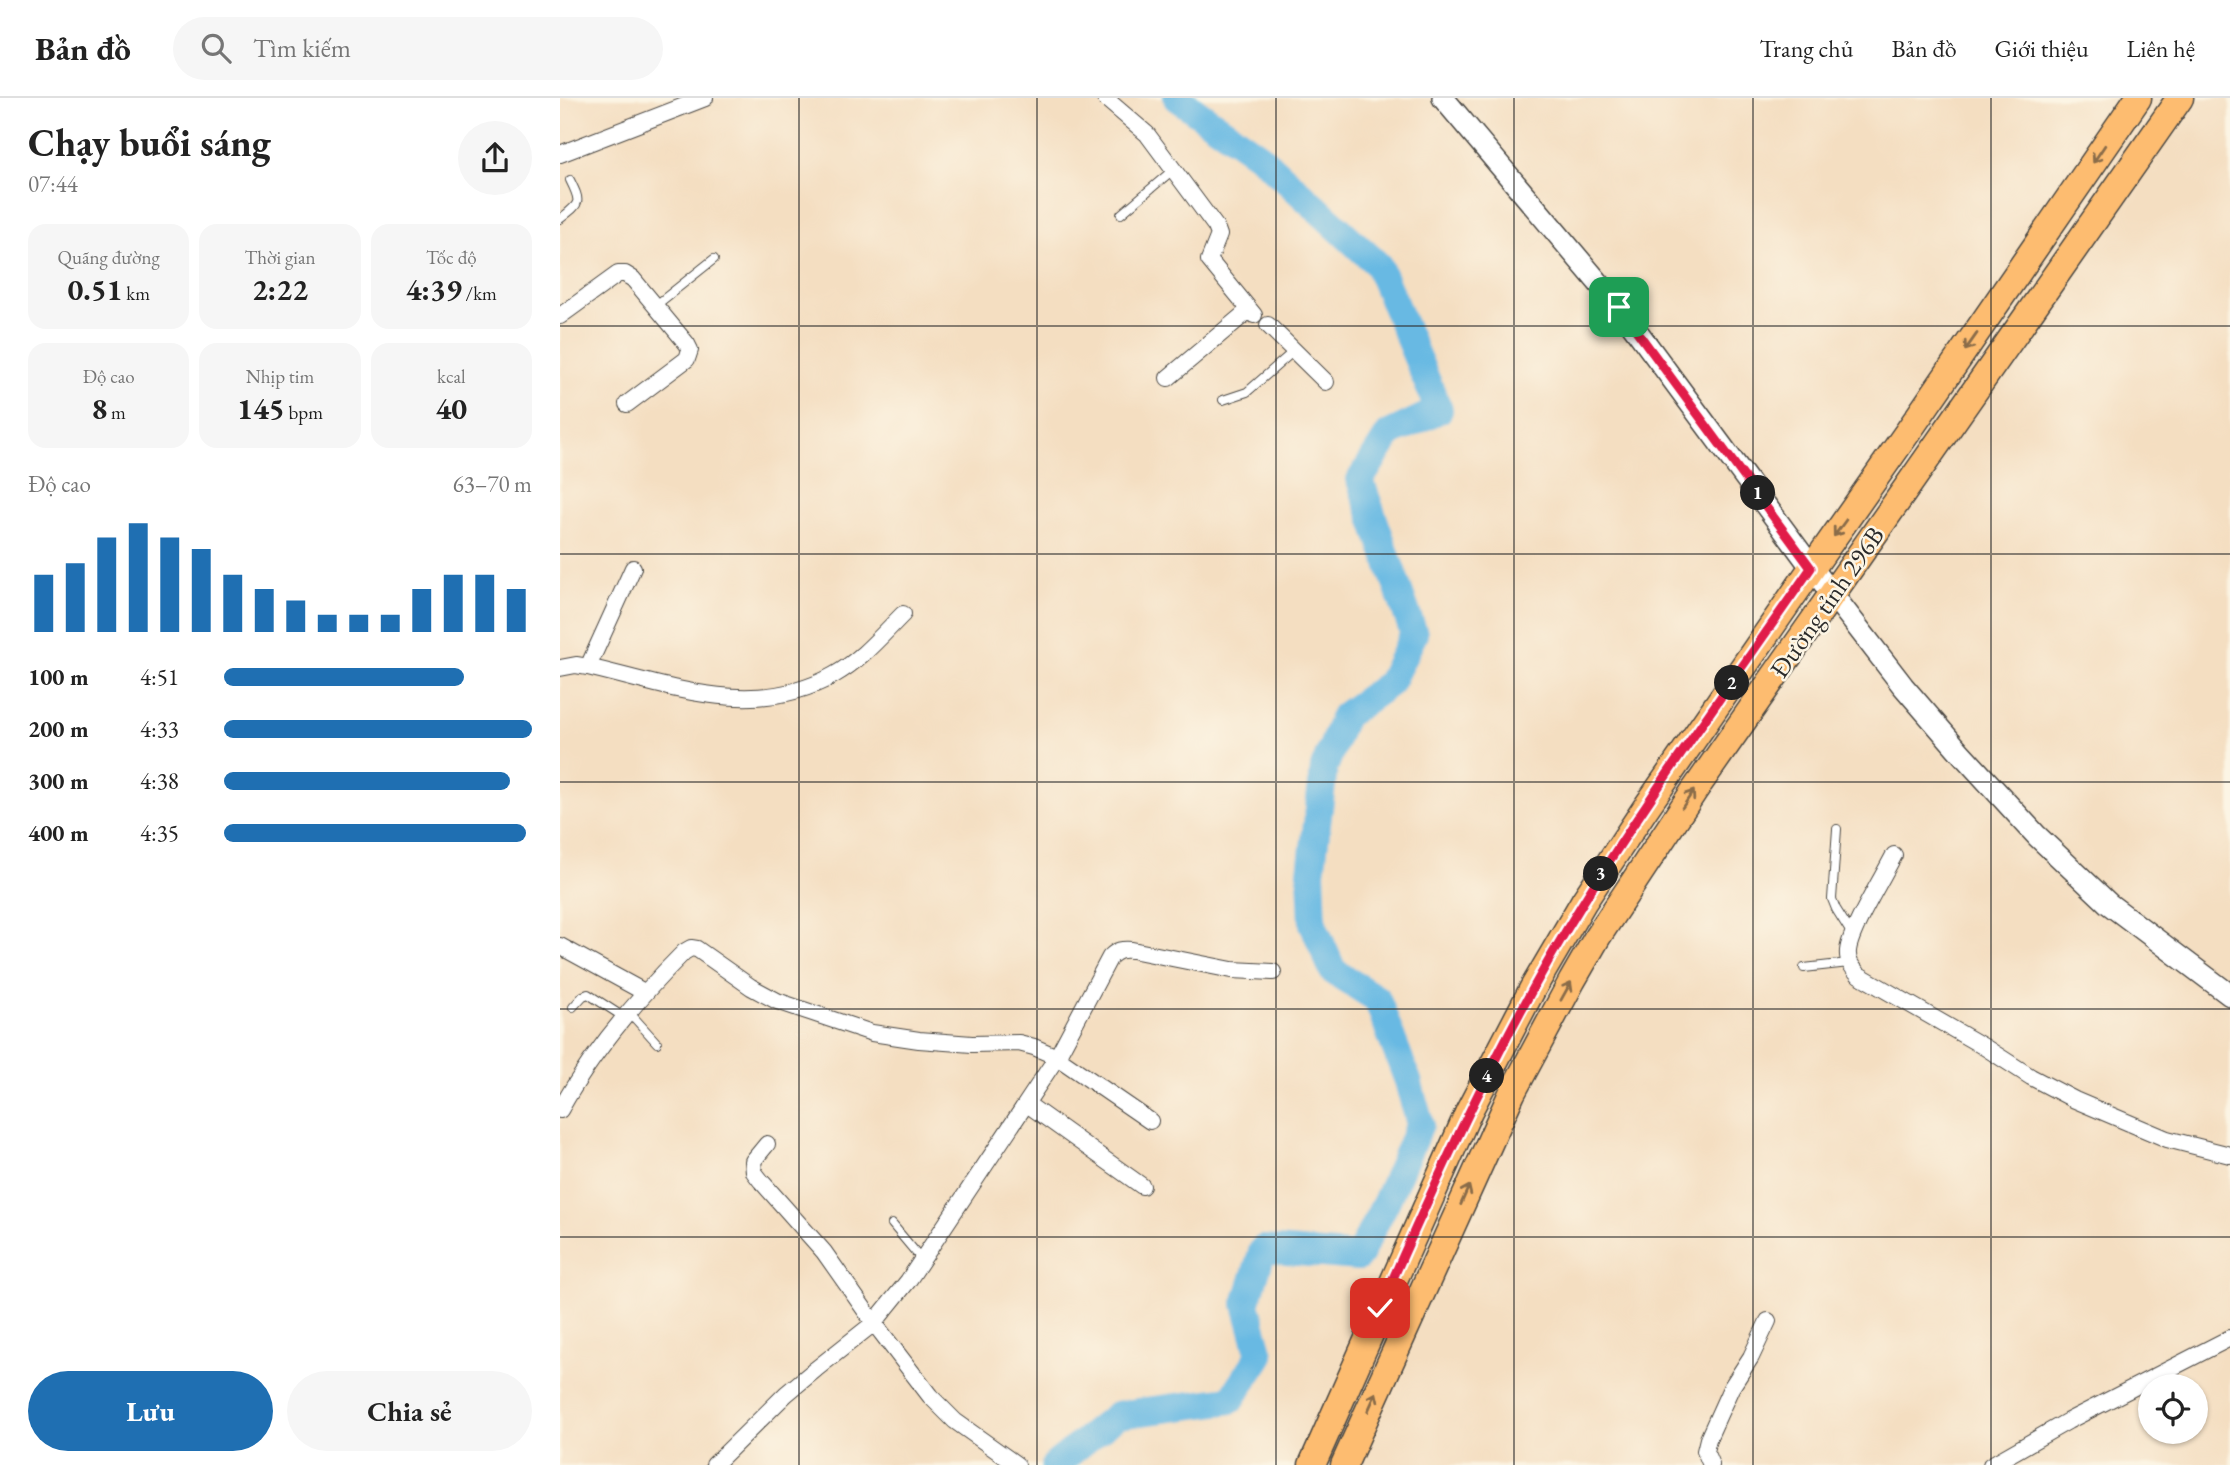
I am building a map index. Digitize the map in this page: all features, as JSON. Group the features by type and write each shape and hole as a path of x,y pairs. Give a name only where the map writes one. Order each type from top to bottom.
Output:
{"main road":[{"name":"Đường tỉnh 296B","path":"1311,1465 1469,1111 1533,988 1584,901 1811,568 1898,447 2138,98"},
{"name":"Đường tỉnh 296B","path":"1344,1465 1490,1140 1533,1053 1598,936 1694,790 2180,98"}],"street":[{"path":"560,154 705,98"},
{"path":"1105,98 1147,134 1216,228 1219,235 1209,255 1211,265 1251,312 1168,378"},
{"path":"1443,98 1619,307 1811,568 1903,686 2036,836 2109,904 2230,995"},
{"path":"560,316 618,274 625,274 633,279 687,344 690,350 687,359 628,404"},
{"path":"1268,325 1326,382"},
{"path":"588,667 633,568"},
{"path":"560,668 576,665 588,667 706,696 734,699 775,697 806,688 835,675 861,656 902,614"},
{"path":"1894,855 1853,936 1848,952 1849,963 1859,975 2031,1077 2075,1100 2167,1139 2230,1155"},
{"path":"560,946 645,992"},
{"path":"560,1110 593,1057 645,992 691,948 697,949 777,1001 872,1033 919,1040 972,1044 1019,1043 1034,1047 1057,1057 1150,1121"},
{"path":"714,1465 796,1386 874,1323 923,1261 1057,1057 1115,952 1132,950 1232,970 1273,972"},
{"path":"1027,1104 1142,1186"},
{"path":"767,1144 753,1161 754,1172 824,1252 930,1396 955,1421 1017,1465"},
{"path":"1711,1465 1705,1451 1708,1439 1731,1388 1756,1349 1768,1321"},
{"path":"1990,1465 2068,1421 2230,1338"}],"lane":[{"path":"1121,214 1174,169"},
{"path":"560,219 578,205 579,199 570,180"},
{"path":"655,306 714,259"},
{"path":"1223,400 1247,392 1295,350"},
{"path":"1837,829 1832,899 1853,936"},
{"path":"1804,968 1849,963"},
{"path":"573,1007 588,994 627,1015 657,1043"},
{"path":"892,1224 923,1261"}],"waterway":[{"path":"1055,1465 1117,1415 1231,1400 1260,1355 1246,1304 1263,1249 1358,1257 1386,1202 1420,1124 1408,1081 1377,999 1333,971 1313,924 1311,872 1324,768 1344,716 1390,683 1414,634 1360,480 1389,434 1439,410 1378,265 1261,157 1177,98"}],"route":[{"path":"1380,1308 1469,1111 1533,988 1584,901 1811,568 1619,307"}]}
